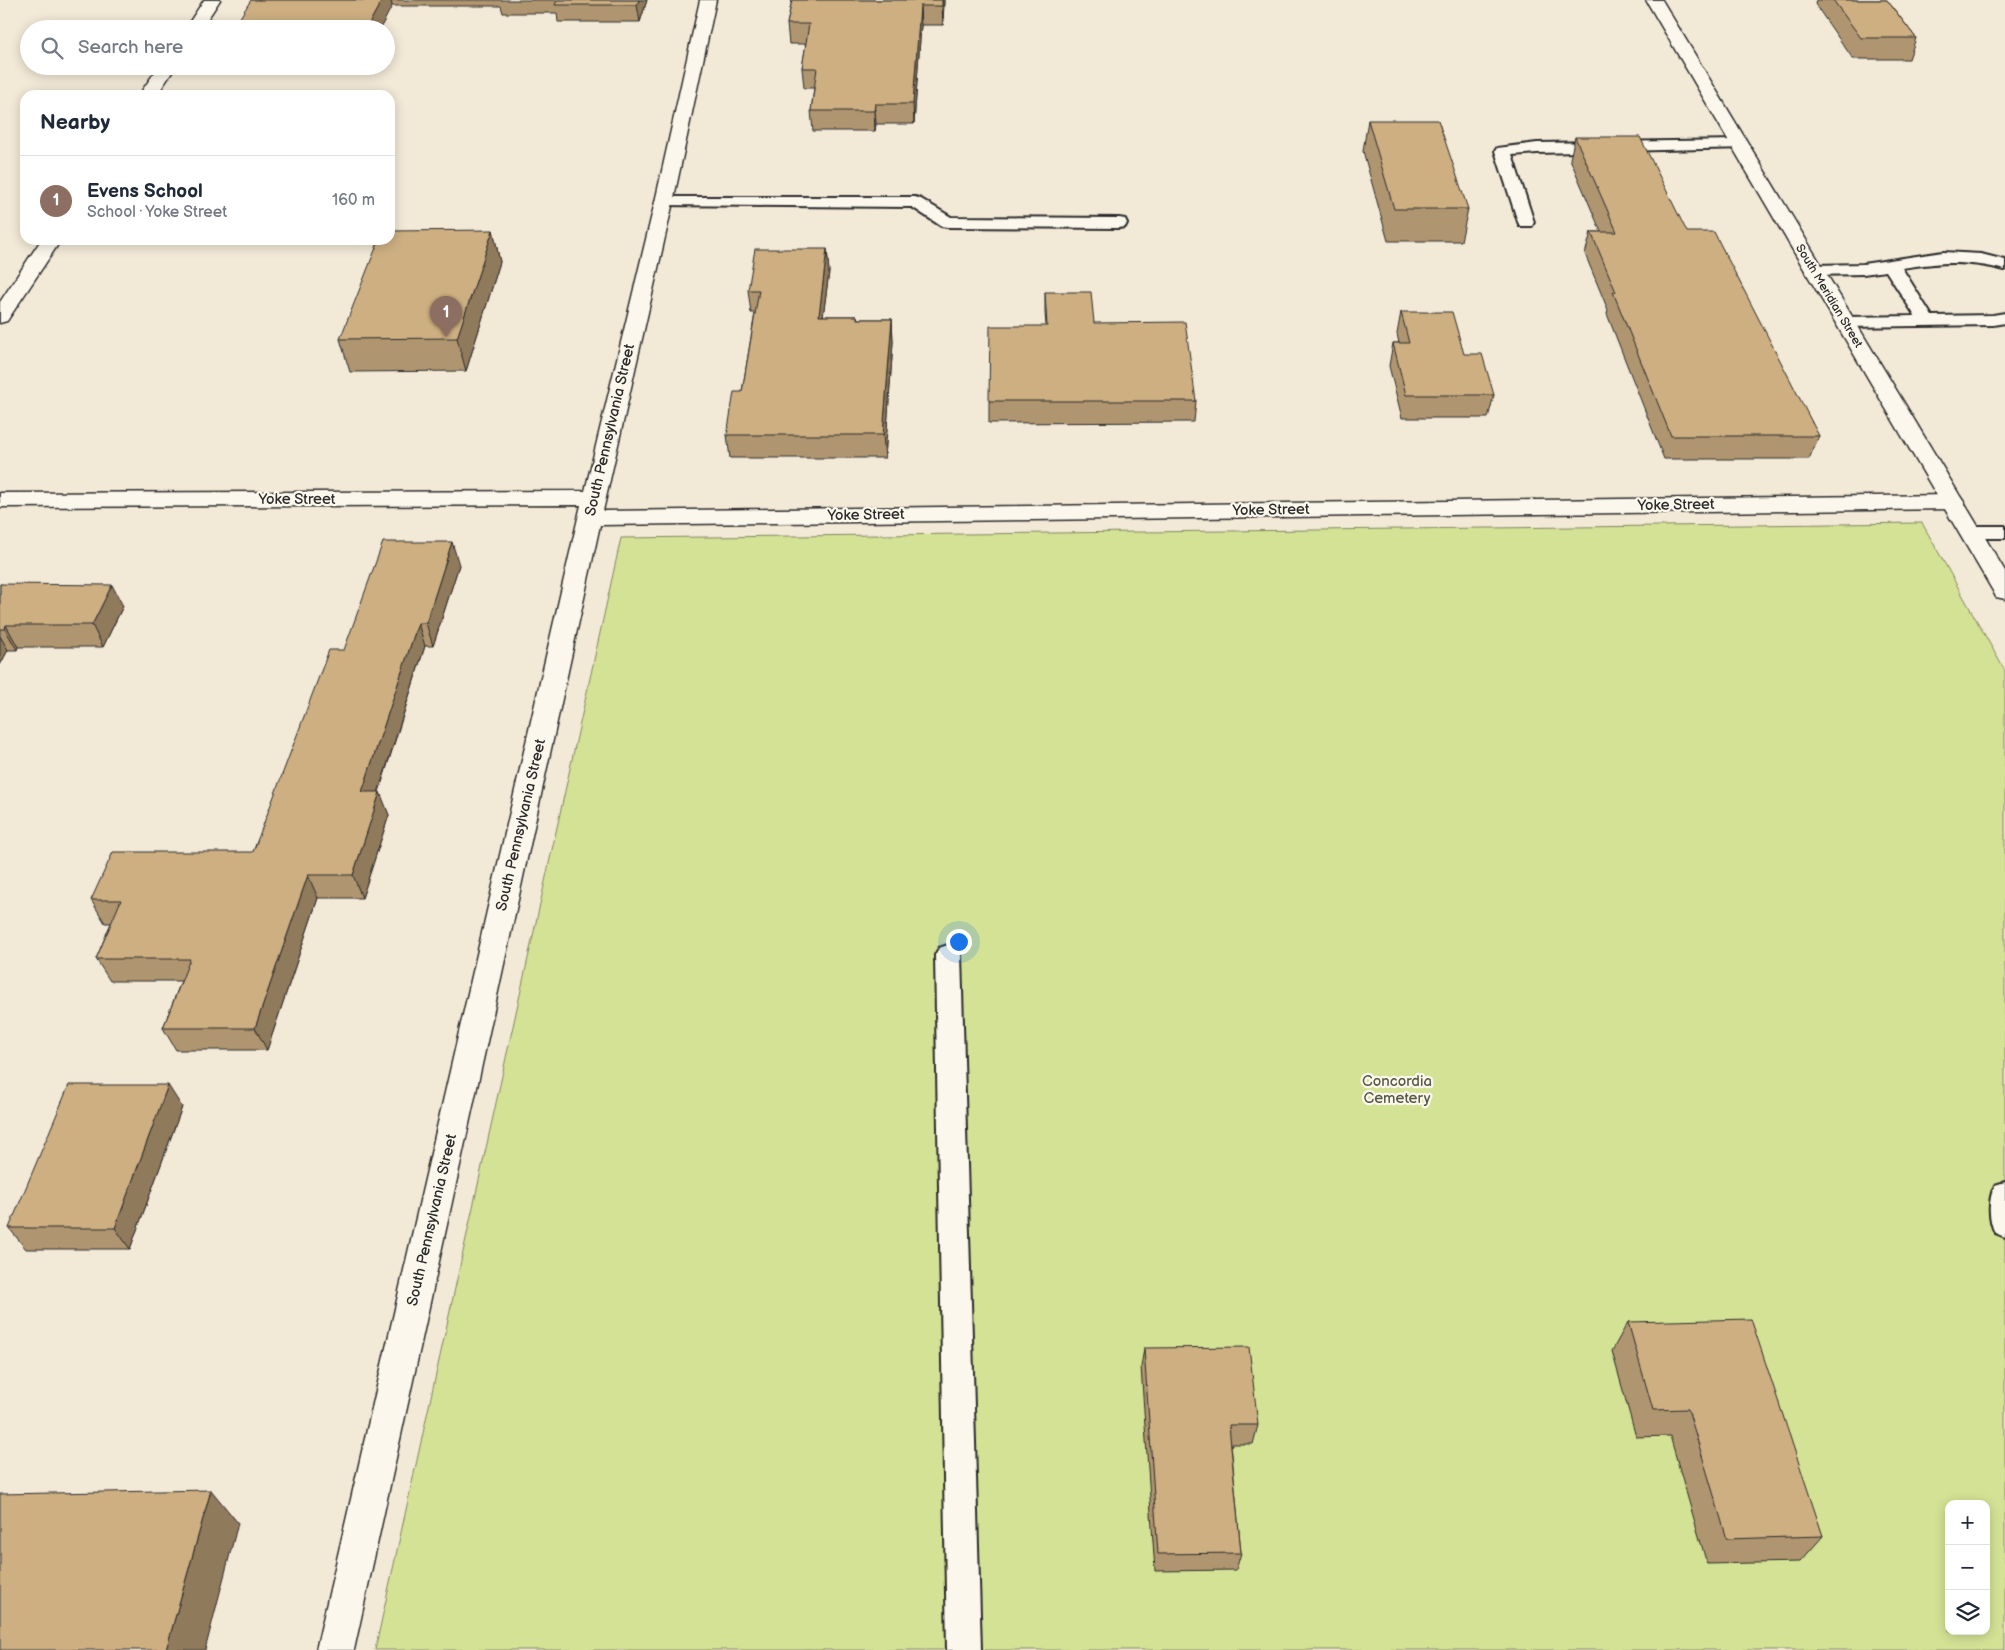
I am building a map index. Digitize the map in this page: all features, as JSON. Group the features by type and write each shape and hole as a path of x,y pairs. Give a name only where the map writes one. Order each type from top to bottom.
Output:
{"street":[{"path":"198,20 212,0"},
{"name":"South Pennsylvania Street","path":"336,1650 592,508 664,202 708,0"},
{"name":"South Meridian Street","path":"1654,0 2005,591"},
{"path":"151,90 162,75"},
{"path":"0,317 48,245"},
{"name":"Yoke Street","path":"0,500 592,508 1952,502"}],"lane":[{"path":"1526,222 1503,151 1537,148 1740,145"},
{"path":"664,202 915,202 947,222 1119,223"},
{"path":"1814,270 1863,269 1943,258 1981,259 2005,265"},
{"path":"1891,265 1927,321"},
{"path":"1845,322 1992,320 2005,318"},
{"path":"1970,532 2005,532"},
{"path":"948,955 964,1650"},
{"path":"2005,1194 2005,1224"}],"green space":[{"name":"Concordia Cemetery","path":"1922,523 2005,671 2005,1650 375,1650 621,538"}],"building":[{"path":"251,0 382,0 371,20 239,20"},
{"path":"557,0 639,0 637,5 555,5"},
{"path":"792,0 942,0 942,6 920,6 913,104 875,104 874,111 811,111 817,68 802,68 809,24 787,24"},
{"path":"1833,0 1887,0 1916,38 1861,38"},
{"path":"1368,120 1438,120 1468,209 1394,209"},
{"path":"1575,137 1640,137 1687,232 1714,232 1819,436 1671,436 1591,232 1617,232"},
{"path":"493,230 457,338 340,339 377,245 395,245 395,231"},
{"path":"755,249 827,249 819,316 857,316 857,319 892,319 883,435 727,435 734,392 742,392 759,290 748,290"},
{"path":"1045,292 1091,292 1094,323 1185,322 1196,401 989,401 990,326 1047,326"},
{"path":"1401,312 1452,312 1464,354 1482,354 1494,395 1406,395 1393,343 1409,343"},
{"path":"383,542 452,542 426,623 418,623 362,792 380,792 353,875 308,875 255,1028 163,1028 190,959 96,959 121,900 91,900 113,852 253,852 329,650 344,650"},
{"path":"0,584 112,585 92,625 6,625 5,629 0,629"},
{"path":"69,1085 168,1085 115,1228 9,1228"},
{"path":"1751,1319 1823,1536 1727,1539 1688,1409 1653,1410 1628,1322"},
{"path":"1249,1347 1258,1425 1229,1425 1241,1553 1158,1554 1144,1348"},
{"path":"211,1490 166,1650 0,1650 0,1494"}],"place":[{"name":"Evens School","path":"446,337"}]}
